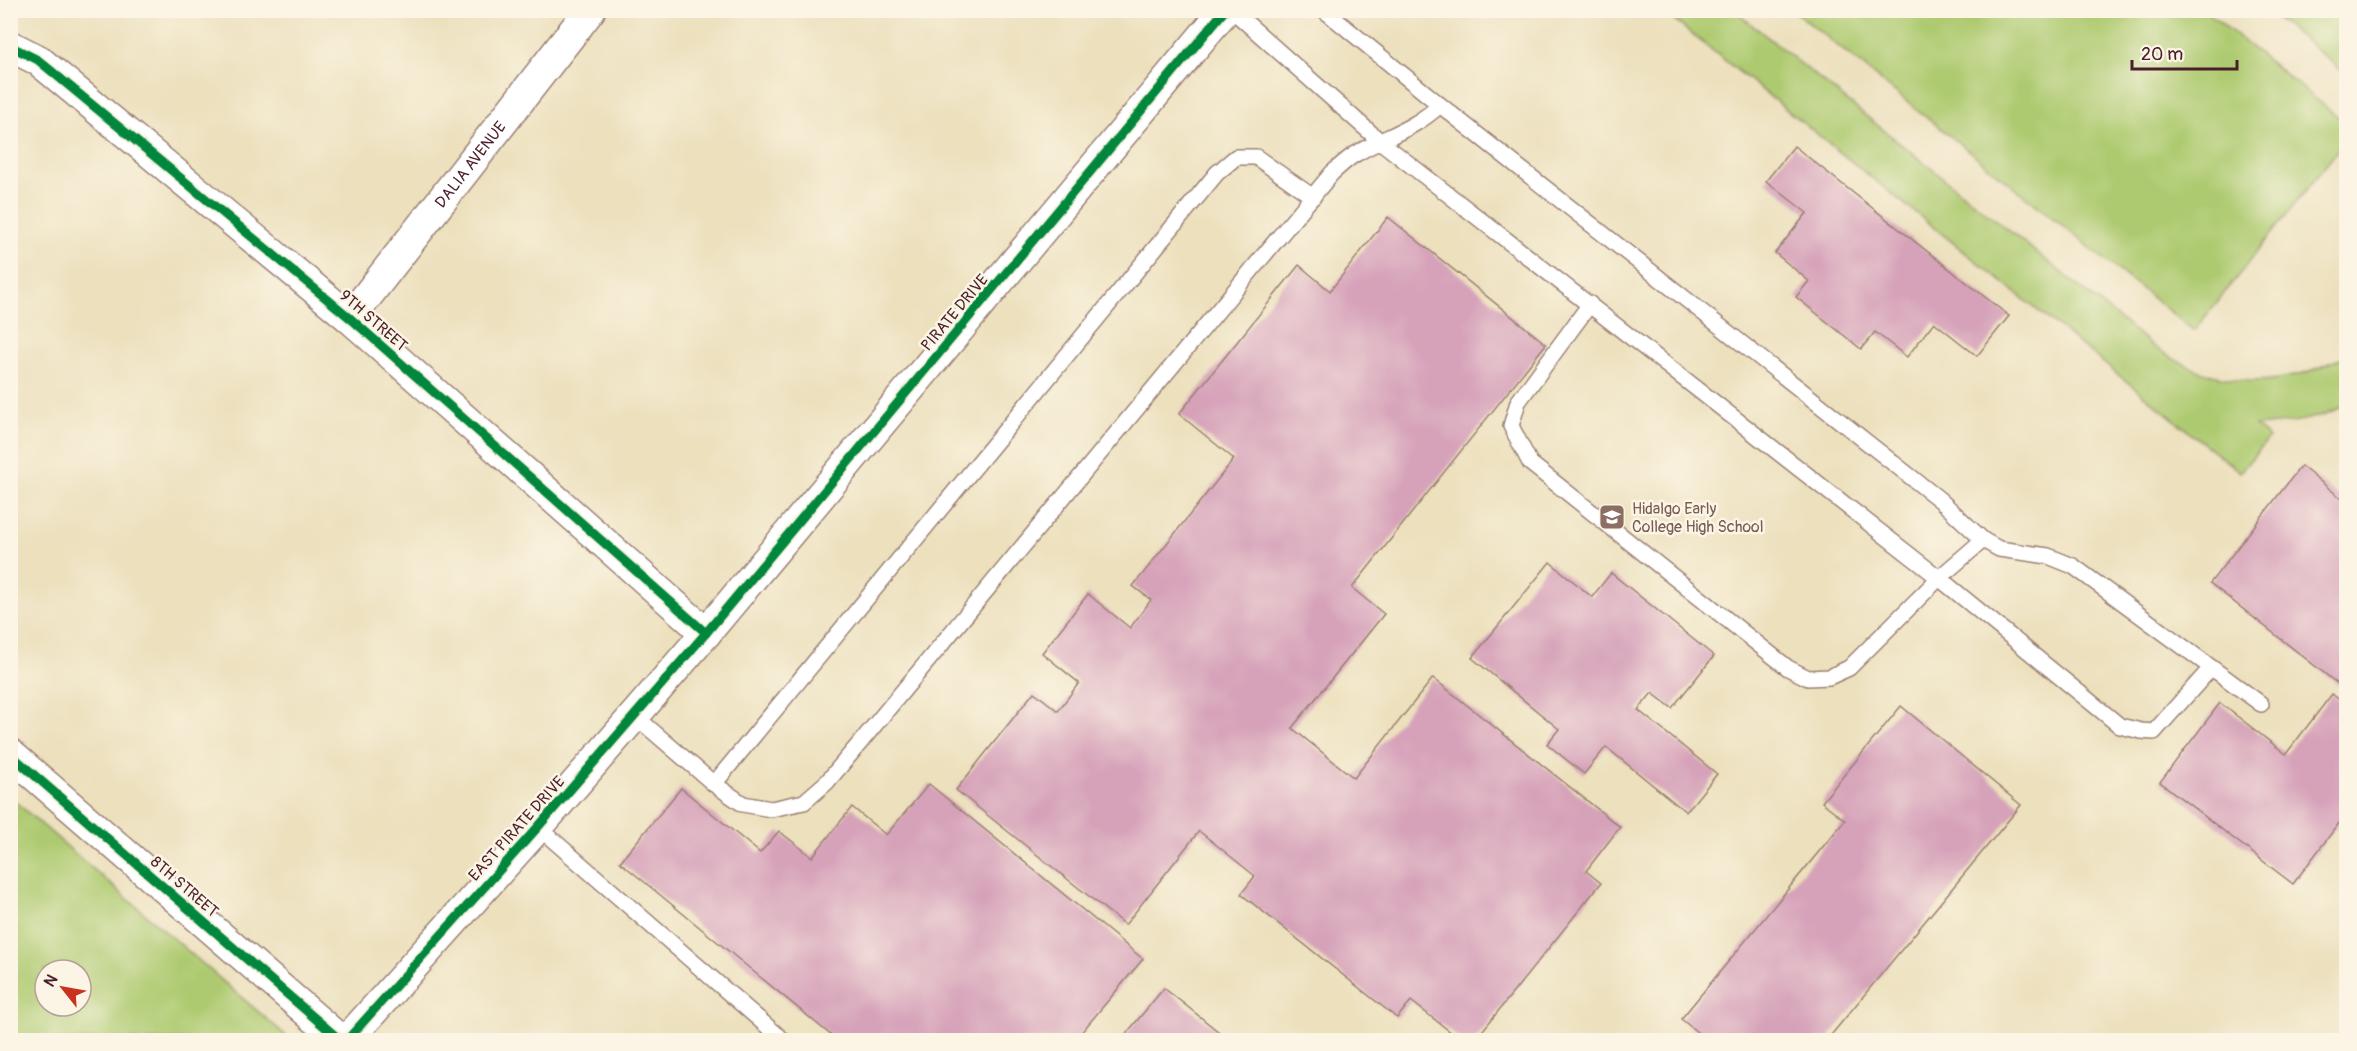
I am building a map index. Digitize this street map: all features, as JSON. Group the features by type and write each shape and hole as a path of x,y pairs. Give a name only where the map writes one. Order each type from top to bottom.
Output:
{"street":[{"name":"DALIA AVENUE","path":"350,318 590,10"},
{"name":"PIRATE DRIVE","path":"706,633 1226,10"},
{"name":"9TH STREET","path":"10,46 38,60 350,318 706,633"},
{"name":"EAST PIRATE DRIVE","path":"347,1041 538,827 706,633"},
{"name":"8TH STREET","path":"10,754 340,1041"}],"lane":[{"path":"1232,10 1381,142 1939,578 2120,726 2154,732 2211,668"},
{"path":"1324,10 1440,105 1940,500 1983,540 1999,549 2048,556 2073,566 2261,704"},
{"path":"635,716 714,784 743,804 771,810 804,802 828,782 1332,174 1353,156 1425,119 1440,105"},
{"path":"714,784 1217,173 1236,157 1256,157 1313,197"},
{"path":"1590,304 1518,402 1511,426 1519,443 1530,463 1788,668 1808,678 1829,677 1849,668 1939,578 1983,540"},
{"path":"538,827 783,1041"}],"green space":[{"path":"1663,11 1735,11 2153,346 2177,361 2224,378 2248,381 2272,380 2296,375 2321,367 2346,355 2346,405 2302,420 2255,426 2269,438 2240,472"},
{"path":"1794,11 2206,11 2346,123 2346,140 2194,331"},
{"path":"2268,11 2338,11 2346,17 2346,74"},
{"path":"11,798 291,1040 11,1040"}],"building":[{"path":"1794,146 2009,316 1977,356 1934,322 1907,357 1875,332 1861,349 1796,297 1809,281 1775,253 1807,213 1766,181"},
{"path":"1388,217 1546,344 1352,588 1384,614 1292,728 1354,778 1433,678 1620,827 1586,871 1601,883 1475,1040 1461,1040 1411,1001 1397,1018 1241,894 1255,876 1199,831 1125,925 956,790 1034,692 1058,711 1079,683 1042,653 1088,594 1130,628 1151,600 1133,586 1234,459 1179,414 1299,265 1330,291"},
{"path":"2301,466 2346,502 2346,684 2343,688 2210,583"},
{"path":"1550,562 1592,597 1611,573 1714,656 1672,708 1652,693 1638,710 1717,774 1686,812 1606,747 1584,774 1547,744 1559,729 1472,658"},
{"path":"2332,694 2346,705 2346,814 2293,884 2160,782 2220,703 2286,754"},
{"path":"1901,706 2021,805 1827,1040 1707,1040 1681,1019 1845,820 1822,802"},
{"path":"929,784 1143,959 1075,1040 837,1040 620,862 681,788 760,853 779,831 812,857 852,807 886,835"},
{"path":"1164,988 1229,1040 1121,1040"}],"cycle path":[{"path":"347,1040 538,827 706,633 1225,10"},
{"path":"10,46 38,60 350,318 706,633"},
{"path":"10,754 340,1040"}],"place":[{"name":"Hidalgo Early College High School","path":"1612,517"}]}
